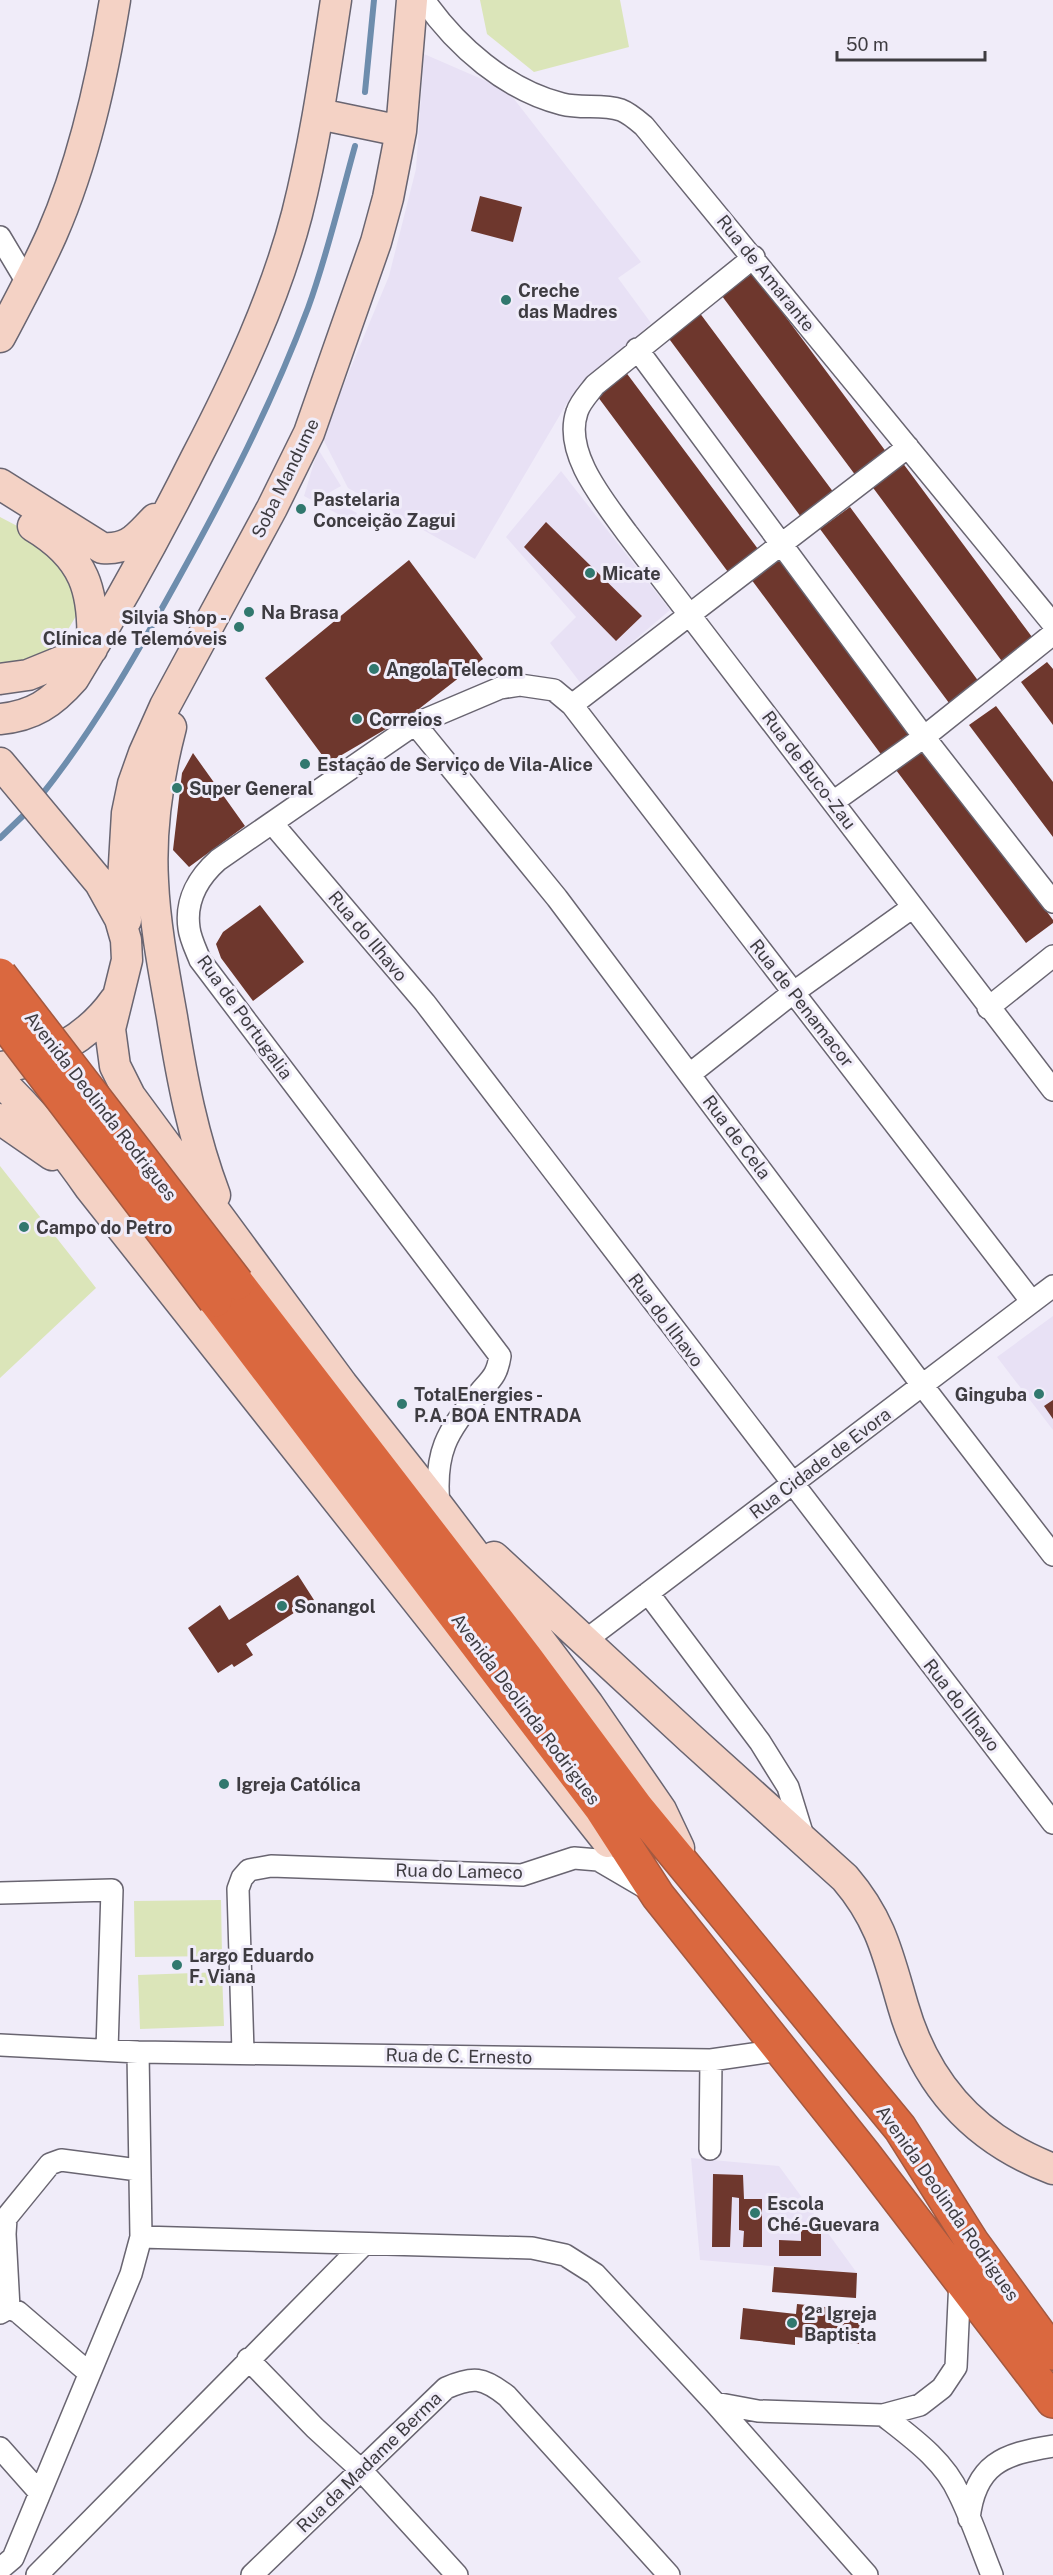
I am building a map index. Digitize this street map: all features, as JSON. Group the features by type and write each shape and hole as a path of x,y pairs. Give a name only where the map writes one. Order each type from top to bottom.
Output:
{"highway":[{"name":"Avenida Deolinda Rodrigues","path":"0,975 519,1649 637,1808 900,2128 972,2242 1053,2353"},
{"name":"Avenida Deolinda Rodrigues","path":"0,1017 238,1285 601,1808 658,1896 864,2154 1053,2401"}],"main road":[{"path":"0,337 53,233 79,158 105,57 115,0"},
{"path":"0,719 28,715 63,691 74,678 92,650 176,498 228,396 260,322 330,116 336,0"},
{"name":"Soba Mandume","path":"238,1285 115,1066 110,1029 127,960 124,845 133,784 165,706 272,508 309,433 376,242 388,198 390,128 412,0"},
{"path":"330,116 390,128"},
{"path":"0,484 102,548 116,549 128,545 176,498"},
{"path":"0,508 42,531 62,547 74,561 86,581 90,595 92,650"},
{"path":"0,679 28,675 92,650"},
{"path":"196,651 175,710 162,766 154,822 153,882 180,1068 200,1155 216,1196 238,1285 342,1384 439,1507 602,1724 661,1810 692,1875"},
{"path":"1,765 89,869 111,900 126,940"},
{"path":"0,1067 43,1055 87,1032 102,1018 117,997"},
{"path":"0,1081 44,1127 604,1838 658,1896"},
{"path":"0,1119 46,1150 90,1188"},
{"path":"439,1507 845,1878 864,1900 879,1926 913,2036 924,2061 940,2086 979,2127 1002,2145 1053,2169"}],"street":[{"name":"Rua de Amarante","path":"424,0 449,32 466,48 495,71 526,90 562,104 621,110 644,126 754,257 1053,624"},
{"path":"0,237 28,284"},
{"path":"754,257 637,349 780,545 1053,902"},
{"name":"Rua de Buco-Zau","path":"637,349 595,385 577,409 573,426 574,444 596,490 988,1008 1053,1090"},
{"path":"572,705 908,447"},
{"path":"833,802 924,736 1053,634"},
{"name":"Rua de Portugalia","path":"439,1507 436,1480 446,1437 459,1416 498,1371 500,1356 200,960 189,927 191,896 203,873 218,860 415,724 500,688 520,685 554,690 572,705"},
{"name":"Rua de Penamacor","path":"572,705 1032,1302"},
{"name":"Rua de Cela","path":"415,724 557,898 922,1385 1053,1555"},
{"name":"Rua do Ilhavo","path":"273,823 425,1004 1053,1823"},
{"path":"690,1074 794,992 913,907"},
{"path":"988,1008 1053,956"},
{"name":"Rua Cidade de Evora","path":"586,1640 1053,1286"},
{"path":"648,1593 760,1742 788,1787 804,1839"},
{"name":"Rua do Lameco","path":"243,2052 238,1889 242,1878 249,1870 271,1866 522,1875 574,1858 598,1860 658,1896"},
{"path":"0,1893 112,1890 107,2050"},
{"name":"Rua de C. Ernesto","path":"0,2045 138,2052 711,2060 780,2050"},
{"path":"29,2575 7,2564 40,2493 131,2274 141,2237 138,2170 138,2052"},
{"path":"710,2149 711,2060"},
{"path":"89,2373 18,2312 4,2311 3,2241 6,2218 50,2164 61,2160 138,2170"},
{"path":"141,2237 532,2248 565,2255 595,2274 716,2403 867,2575"},
{"path":"37,2575 364,2244"},
{"path":"716,2403 758,2410 883,2415 920,2405 942,2388 956,2367 960,2279"},
{"path":"248,2359 315,2428 361,2470 457,2575"},
{"name":"Rua da Madame Berma","path":"252,2575 446,2388 461,2381 476,2379 492,2384 507,2396 669,2575"},
{"path":"883,2415 916,2441 944,2469 959,2492 992,2575"},
{"path":"969,2520 974,2491 991,2466 1015,2454 1053,2446"},
{"path":"0,2448 40,2493"}],"shaded area":[{"name":"Creche das Madres","path":"424,54 507,90 641,262 618,278 651,323 567,403 475,559 348,488 322,437 389,276 416,169"},
{"path":"318,449 341,486 325,495 357,513 353,522 304,496"},
{"name":"Micate","path":"561,471 670,610 582,685 550,643 576,617 506,537"},
{"name":"Ginguba","path":"1053,1316 1053,1430 997,1357"},
{"name":"Escola Ché-Guevara","path":"691,2158 779,2166 857,2273 700,2260"}],"green space":[{"path":"480,0 620,0 629,47 534,72 487,34"},
{"path":"0,517 44,540 71,572 79,611 60,643 35,657 0,666"},
{"name":"Campo do Petro","path":"0,1166 96,1288 0,1378"},
{"path":"221,1900 222,1956 135,1957 134,1901"},
{"path":"222,1972 224,2026 140,2029 138,1975"}],"building":[{"path":"480,196 522,207 513,242 471,231"},
{"path":"753,273 887,453 856,476 722,296"},
{"path":"699,312 834,493 801,517 667,336"},
{"path":"625,371 758,549 728,572 595,393"},
{"path":"902,462 1035,641 1004,664 871,485"},
{"path":"850,507 982,686 952,707 820,529"},
{"path":"546,522 642,616 616,641 524,547"},
{"path":"781,557 913,735 883,757 751,579"},
{"name":"Angola Telecom","path":"409,560 483,659 415,712 328,763 265,678"},
{"path":"1047,662 1053,669 1053,725 1021,682"},
{"path":"996,706 1053,782 1053,837 969,725"},
{"path":"923,744 1053,920 1053,923 1026,943 893,766"},
{"path":"193,753 245,826 189,867 173,850 182,773"},
{"path":"260,905 304,962 253,1001 221,958 216,944 223,932"},
{"path":"1053,1400 1053,1419 1044,1406"},
{"path":"298,1575 314,1600 246,1644 253,1655 234,1667 232,1664 218,1673 188,1628 220,1605 229,1620"},
{"path":"713,2174 743,2175 744,2199 762,2199 762,2247 743,2247 744,2231 739,2230 739,2198 732,2197 730,2247 712,2247"},
{"path":"801,2228 821,2228 821,2256 779,2256 779,2240 801,2241"},
{"path":"774,2267 857,2273 856,2298 772,2292"},
{"path":"797,2304 862,2311 859,2344 795,2337 795,2345 740,2339 743,2308 796,2314"}],"waterway":[{"path":"365,92 374,0"},
{"path":"40,797 96,720 129,666 195,549 247,448 308,308 355,146"},
{"path":"0,838 29,810"}],"place":[{"name":"Creche das Madres","path":"506,300"},
{"name":"Pastelaria Conceição Zagui","path":"301,509"},
{"name":"Micate","path":"590,573"},
{"name":"Na Brasa","path":"249,612"},
{"name":"Silvia Shop - Clínica de Telemóveis","path":"239,627"},
{"name":"Angola Telecom","path":"374,669"},
{"name":"Correios","path":"357,719"},
{"name":"Estação de Serviço de Vila-Alice","path":"305,764"},
{"name":"Super General","path":"177,788"},
{"name":"Campo do Petro","path":"24,1227"},
{"name":"Ginguba","path":"1039,1394"},
{"name":"TotalEnergies - P.A. BOA ENTRADA","path":"402,1404"},
{"name":"Sonangol","path":"282,1606"},
{"name":"Igreja Católica","path":"224,1784"},
{"name":"Largo Eduardo F. Viana","path":"177,1965"},
{"name":"Escola Ché-Guevara","path":"755,2213"},
{"name":"2ª Igreja Baptista","path":"792,2323"}]}
